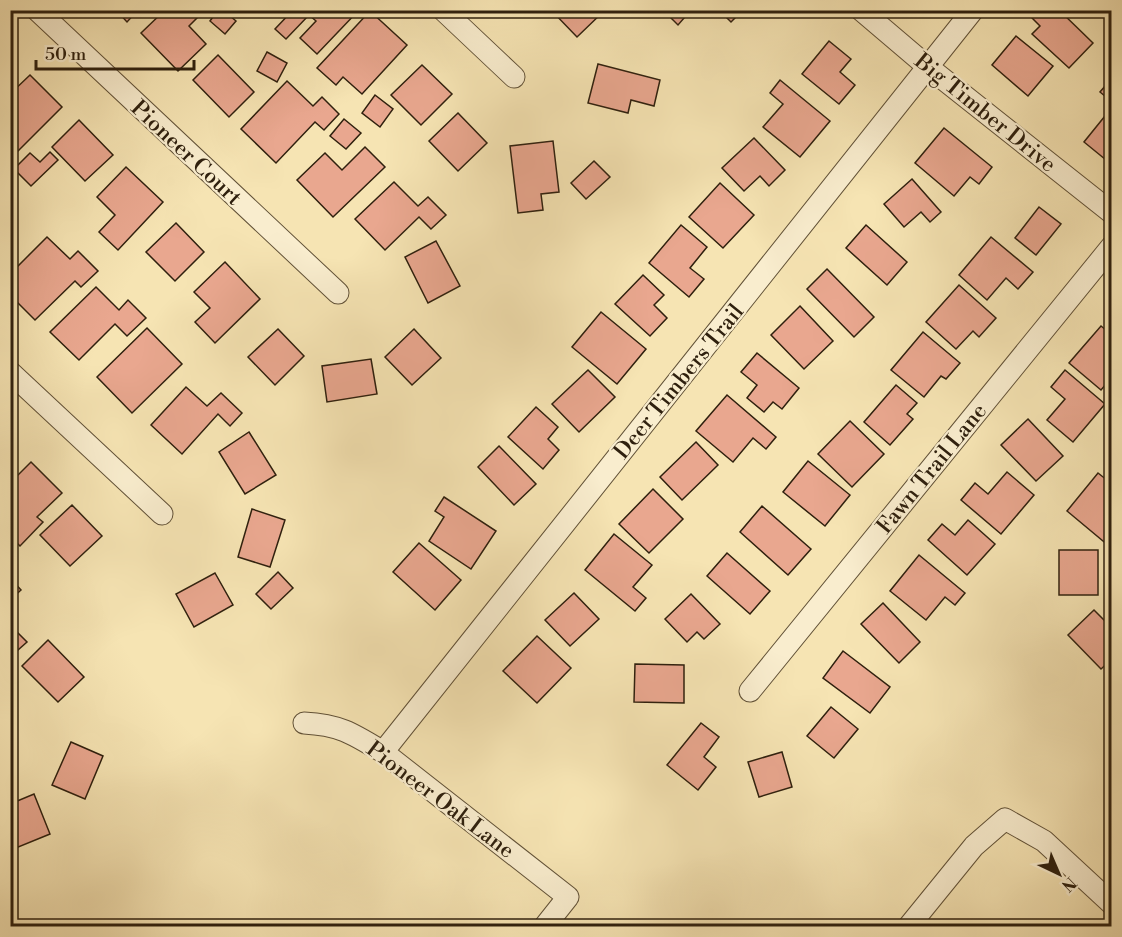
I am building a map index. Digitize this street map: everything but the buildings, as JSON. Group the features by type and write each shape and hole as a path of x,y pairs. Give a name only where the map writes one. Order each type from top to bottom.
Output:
{"street":[{"name":"Pioneer Court","path":"37,10 338,293"},
{"path":"443,10 514,78"},
{"name":"Big Timber Drive","path":"861,10 928,67 1112,213"},
{"name":"Deer Timbers Trail","path":"382,752 974,10"},
{"name":"Fawn Trail Lane","path":"750,691 1112,246"},
{"path":"10,372 162,514"},
{"name":"Pioneer Oak Lane","path":"304,723 328,725 353,734 382,752 568,897 545,927"},
{"path":"909,927 974,846 1005,819 1044,841 1112,904"}]}
